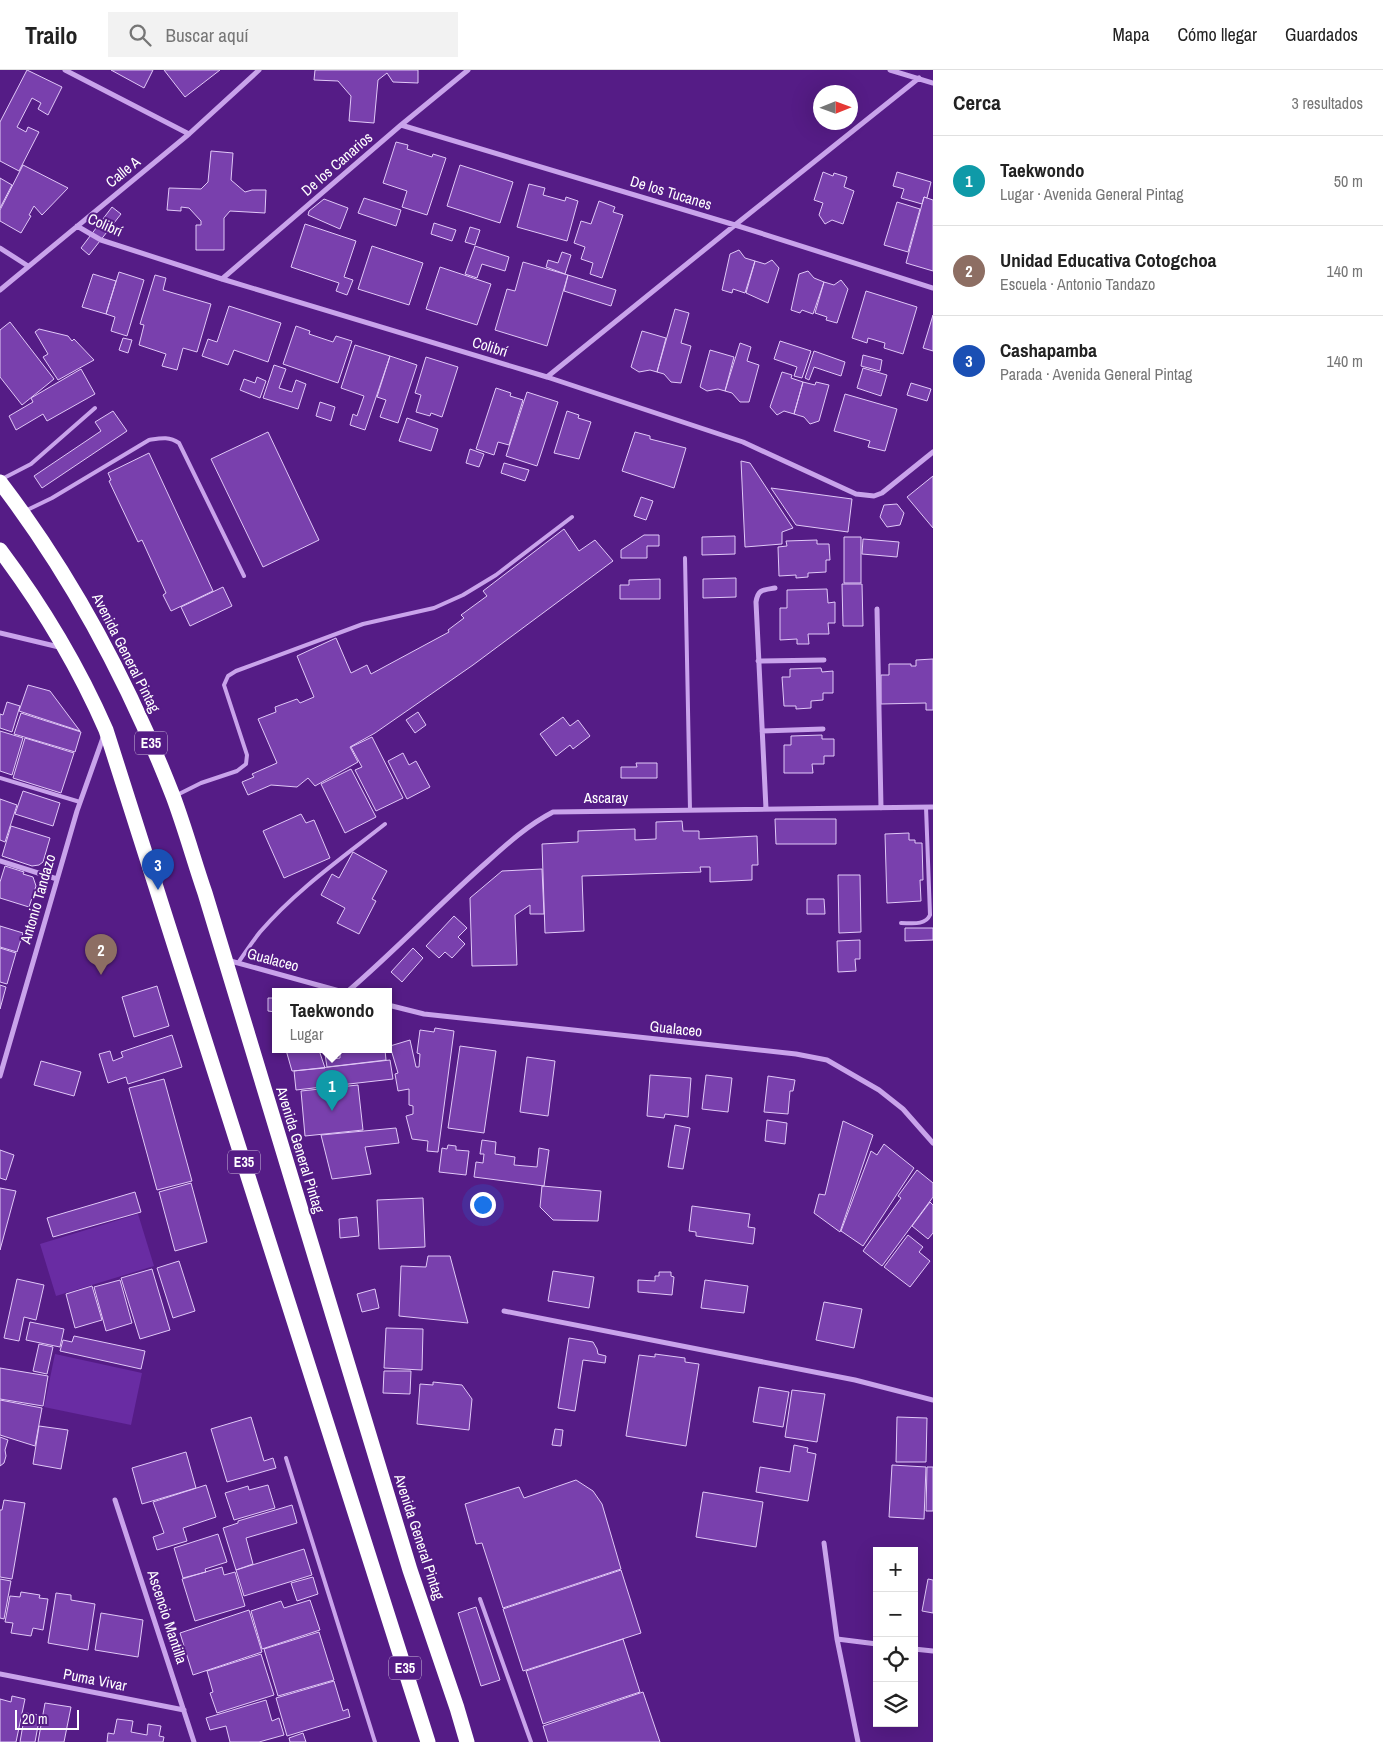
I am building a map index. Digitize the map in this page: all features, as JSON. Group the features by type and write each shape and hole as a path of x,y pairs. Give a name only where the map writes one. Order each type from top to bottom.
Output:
{"highway":[{"name":"Avenida General Pintag","path":"0,481 44,542 81,601 112,658 173,797 205,893 231,961 410,1570 467,1742"},
{"name":"E35","path":"0,550 64,648 94,702 106,730 428,1742"}],"street":[{"path":"65,70 189,134"},
{"name":"Calle A","path":"0,290 189,134 259,70"},
{"name":"De los Canarios","path":"222,279 468,70"},
{"path":"890,70 933,83"},
{"path":"547,377 918,78"},
{"name":"De los Tucanes","path":"401,126 735,224 933,288"},
{"name":"Colibrí","path":"77,226 101,240 222,279 547,377 743,442 856,494 874,496 890,488 933,452"},
{"path":"0,248 28,266"},
{"path":"766,809 756,602 757,595 762,590 775,588"},
{"path":"877,608 881,808"},
{"path":"0,633 64,648"},
{"path":"758,661 824,660"},
{"path":"762,731 823,729"},
{"name":"Antonio Tandazo","path":"0,1076 80,802 106,730"},
{"name":"Ascaray","path":"349,988 523,830 553,812 570,810 933,807"},
{"path":"0,861 57,880"},
{"name":"Gualaceo","path":"231,961 330,988"},
{"name":"Gualaceo","path":"392,1006 424,1014 796,1054 827,1060 879,1090 903,1109 933,1143"},
{"path":"504,1311 855,1380 933,1400"},
{"name":"Ascencio Mantilla","path":"115,1500 194,1742"},
{"path":"824,1543 837,1639 858,1742"},
{"path":"837,1639 873,1644"},
{"path":"918,1649 933,1651"},
{"name":"Puma Vivar","path":"0,1674 184,1710"}],"lane":[{"path":"0,481 31,464 94,408"},
{"path":"23,512 52,498 150,440 164,437 172,439 179,443 244,576"},
{"path":"173,797 201,783 237,772 246,764 247,755 224,685 228,676 236,671 363,624 434,608 463,595 496,575 572,517"},
{"path":"685,558 690,810"},
{"path":"0,778 80,802"},
{"path":"901,923 923,923 928,920 930,915 926,807"},
{"path":"231,961 278,912 326,870 385,824"},
{"path":"286,1458 375,1742"},
{"path":"480,1599 531,1742"}],"shaded area":[{"path":"138,1214 154,1266 56,1296 40,1244"},
{"path":"55,1354 142,1373 131,1425 44,1407"}],"building":[{"path":"27,70 62,87 48,115 38,109 41,103 32,98 17,127 26,132 28,127 39,132 19,171 0,161 0,122"},
{"path":"111,70 153,70 144,88"},
{"path":"164,70 220,70 185,97"},
{"path":"315,70 418,70 418,83 393,82 387,73 378,80 374,123 349,121 351,96 338,81 314,80"},
{"path":"396,142 408,145 407,149 432,157 433,154 446,158 427,215 402,207 407,191 383,183"},
{"path":"211,151 233,153 231,180 245,192 266,190 265,213 230,211 224,218 224,250 196,250 196,225 201,225 201,221 189,208 181,207 181,211 167,210 169,188 201,189 208,182"},
{"path":"23,165 68,188 42,215 34,206 29,215 31,216 21,233 0,221 0,210"},
{"path":"460,165 513,182 500,223 447,206"},
{"path":"823,172 833,176 834,173 847,177 844,187 854,191 843,224 832,220 825,224 819,215 823,203 814,200"},
{"path":"897,172 931,182 927,198 924,197 922,204 901,198 904,189 893,186"},
{"path":"0,178 12,185 0,208"},
{"path":"529,184 545,188 543,195 565,201 566,197 578,201 567,241 517,227"},
{"path":"924,197 933,200 933,271 906,263"},
{"path":"364,198 401,210 396,226 358,213"},
{"path":"324,199 348,208 340,229 308,215 309,211"},
{"path":"599,201 615,207 613,212 623,215 602,278 590,274 593,263 581,259 585,247 574,243 581,221 591,224"},
{"path":"897,202 920,209 908,252 884,245"},
{"path":"112,207 121,214 89,255 81,248"},
{"path":"434,223 456,230 452,241 431,234"},
{"path":"305,224 356,241 344,277 353,280 347,295 336,291 339,283 291,267"},
{"path":"470,227 480,230 475,245 465,242"},
{"path":"372,246 423,263 409,305 358,289"},
{"path":"475,246 509,257 505,271 482,264 477,278 465,274"},
{"path":"739,250 745,258 755,261 745,293 733,289 732,293 722,290 730,254"},
{"path":"562,252 571,255 565,274 546,267 548,260 558,263"},
{"path":"772,260 779,268 768,303 746,293 755,261 765,264"},
{"path":"523,262 568,275 547,346 495,330 507,289 515,291"},
{"path":"440,267 491,284 477,325 426,309"},
{"path":"808,271 814,278 824,282 813,314 802,310 800,313 791,310 799,274"},
{"path":"119,272 144,280 127,336 111,331 115,317 106,314"},
{"path":"93,274 116,281 106,314 82,307"},
{"path":"155,275 166,278 163,290 211,304 197,352 183,348 177,370 162,366 166,354 139,345 144,325 140,324"},
{"path":"568,275 616,290 611,306 564,291"},
{"path":"841,280 848,289 837,323 826,320 827,317 815,313 824,282 834,285"},
{"path":"866,291 917,307 903,354 884,348 885,343 868,338 867,343 852,338"},
{"path":"229,306 281,323 268,362 234,350 228,365 202,356 208,339 217,342"},
{"path":"675,309 689,313 681,343 691,346 681,383 671,382 664,374 657,372"},
{"path":"933,315 933,351 923,348"},
{"path":"10,322 54,379 22,405 0,377 0,330"},
{"path":"296,326 310,331 309,334 333,342 336,336 352,341 338,383 283,364"},
{"path":"39,329 68,336 72,341 74,339 94,360 58,380 43,357 48,354 35,332"},
{"path":"642,331 666,338 657,372 650,370 639,372 631,367"},
{"path":"123,338 132,340 128,353 119,350"},
{"path":"780,341 811,351 802,378 794,376 797,367 774,359"},
{"path":"740,343 751,347 747,361 759,365 749,402 740,402 732,393 725,391"},
{"path":"355,345 390,356 365,430 350,425 353,414 357,416 364,396 341,388"},
{"path":"710,350 734,357 725,391 718,389 707,391 700,387"},
{"path":"814,351 845,362 841,376 814,367 809,380 805,378"},
{"path":"863,355 882,360 880,371 861,366"},
{"path":"390,356 417,365 398,423 380,417 386,400 377,397"},
{"path":"426,357 458,367 442,417 431,413 430,416 416,412 421,395 415,393"},
{"path":"274,365 286,369 279,388 292,392 296,380 306,384 298,409 263,398"},
{"path":"863,368 887,375 881,396 857,388"},
{"path":"81,369 95,394 47,421 43,414 16,430 9,416 33,402 31,398"},
{"path":"782,372 792,375 791,378 803,382 794,414 784,411 777,415 770,407"},
{"path":"257,377 266,381 260,398 240,390 244,379 255,383"},
{"path":"803,382 815,385 816,382 829,385 819,421 810,424 804,417 794,414"},
{"path":"911,383 931,389 927,401 907,395"},
{"path":"496,388 511,393 510,396 523,400 509,445 498,442 494,455 476,449"},
{"path":"527,392 558,402 537,466 506,456"},
{"path":"845,394 897,409 885,451 868,447 870,441 834,431"},
{"path":"320,402 335,407 331,421 316,416"},
{"path":"113,411 127,431 42,488 34,476 101,431 95,422"},
{"path":"567,411 579,415 578,418 591,422 579,459 554,453"},
{"path":"407,418 438,429 431,451 399,441"},
{"path":"268,432 319,540 263,567 211,459"},
{"path":"635,432 650,436 650,439 686,448 674,488 622,471"},
{"path":"470,449 484,454 479,467 466,463"},
{"path":"149,453 213,591 171,611 163,595 166,593 142,540 138,542 109,481 111,480 108,473"},
{"path":"741,461 750,463 793,528 782,532 782,544 745,547"},
{"path":"504,463 529,470 525,481 501,473"},
{"path":"933,476 933,528 907,497"},
{"path":"771,488 852,499 848,532 796,525"},
{"path":"641,497 653,501 646,520 634,516"},
{"path":"897,504 904,513 900,525 887,527 880,517 884,505"},
{"path":"564,529 579,551 595,540 613,561 473,665 375,733 350,747 358,762 315,786 308,778 297,787 271,785 248,795 242,782 254,777 252,774 277,763 258,719 276,712 275,707 297,699 300,703 314,697 297,656 336,638 351,673 367,665 371,674 449,632 448,630 464,618 461,615 487,596 483,591"},
{"path":"644,535 659,535 659,546 647,546 647,558 621,558 621,550"},
{"path":"735,536 735,554 702,555 702,537"},
{"path":"844,537 861,537 861,583 844,583"},
{"path":"863,539 899,542 897,557 862,554"},
{"path":"817,540 817,544 829,544 830,560 826,560 826,572 808,573 808,577 796,578 796,575 779,576 778,547 787,546 786,541"},
{"path":"736,578 736,597 703,598 703,579"},
{"path":"660,579 660,599 620,599 620,585 629,585 629,580"},
{"path":"842,584 862,584 863,626 843,626"},
{"path":"223,587 232,606 190,626 181,607"},
{"path":"827,589 828,603 835,602 835,623 828,623 829,634 808,634 809,644 797,644 797,639 780,640 780,608 787,608 787,590"},
{"path":"933,659 933,710 926,710 926,703 881,704 881,675 889,675 889,664 911,664 911,666 916,666 916,660"},
{"path":"821,668 822,672 833,671 833,693 823,693 823,700 811,701 811,708 796,709 796,706 784,706 782,677 790,677 790,669"},
{"path":"28,685 50,691 80,731 19,711"},
{"path":"7,702 20,706 12,732 0,728 0,714 3,715"},
{"path":"418,712 426,725 415,733 406,720"},
{"path":"21,713 81,732 75,752 14,734"},
{"path":"563,717 570,726 578,720 590,736 573,749 570,745 556,756 540,734"},
{"path":"0,731 23,738 12,775 0,771"},
{"path":"822,735 822,739 834,739 834,756 824,756 824,764 812,764 813,773 784,773 784,745 791,745 791,736"},
{"path":"372,737 403,798 376,811 355,770 362,767 351,747"},
{"path":"25,738 74,753 61,793 13,778"},
{"path":"403,753 409,765 416,761 430,787 407,799 388,761"},
{"path":"636,763 657,763 657,778 621,778 621,767 637,767"},
{"path":"351,769 376,817 345,833 321,784"},
{"path":"23,791 60,803 53,826 15,814"},
{"path":"0,799 17,805 5,842 0,840"},
{"path":"301,814 306,823 314,820 330,858 284,878 263,831"},
{"path":"775,819 836,819 836,844 776,844"},
{"path":"682,821 683,831 699,831 699,839 757,836 758,865 752,865 752,880 710,882 710,867 700,867 701,872 582,876 584,931 545,933 542,844 578,842 578,831 635,829 635,840 656,839 656,822"},
{"path":"11,826 50,838 43,862 32,866 2,856"},
{"path":"909,833 909,840 915,840 915,843 922,843 923,880 920,880 921,901 887,903 885,834"},
{"path":"353,852 387,871 372,899 376,901 359,934 337,923 345,908 321,895 332,874 339,878"},
{"path":"5,866 33,877 36,886 29,907 0,898 0,882"},
{"path":"542,869 544,914 530,914 530,905 515,915 517,965 472,966 470,898 502,871"},
{"path":"838,875 860,875 861,932 839,933"},
{"path":"807,899 824,899 825,914 807,914"},
{"path":"454,916 467,928 458,937 465,944 452,958 445,952 439,958 426,946"},
{"path":"0,926 23,933 17,952 0,947"},
{"path":"905,928 933,928 933,940 905,941"},
{"path":"860,940 860,959 855,959 856,971 838,972 837,941"},
{"path":"0,948 16,953 7,984 0,982"},
{"path":"413,948 423,958 402,982 391,972"},
{"path":"0,985 6,987 0,1009"},
{"path":"157,986 169,1026 134,1037 122,997"},
{"path":"268,998 272,998 272,1012 268,1011"},
{"path":"435,1028 454,1031 438,1152 427,1151 428,1141 412,1139 406,1116 413,1114 413,1106 409,1105 409,1089 398,1091 395,1074 398,1073 392,1053 392,1045 410,1040 416,1067 419,1067 420,1054 417,1053 420,1030 434,1032"},
{"path":"172,1035 182,1067 128,1084 126,1077 108,1083 99,1054 110,1051 113,1061 123,1057 121,1052"},
{"path":"460,1046 496,1051 484,1133 448,1128"},
{"path":"287,1053 320,1053 325,1068 292,1071"},
{"path":"332,1053 332,1059 340,1058 340,1053 385,1053 386,1060 327,1067 325,1054"},
{"path":"527,1057 555,1061 548,1116 520,1112"},
{"path":"390,1060 393,1079 296,1090 294,1071"},
{"path":"41,1061 81,1072 74,1096 34,1085"},
{"path":"650,1075 691,1078 688,1117 665,1114 664,1118 647,1116"},
{"path":"706,1075 732,1078 728,1112 702,1109"},
{"path":"768,1076 795,1080 793,1091 790,1091 788,1114 764,1112"},
{"path":"164,1079 192,1181 157,1190 129,1088"},
{"path":"358,1085 363,1130 305,1136 301,1091"},
{"path":"767,1120 787,1123 785,1144 765,1141"},
{"path":"843,1121 873,1135 840,1232 814,1213 819,1194 825,1195"},
{"path":"675,1125 690,1128 683,1169 668,1167"},
{"path":"396,1128 399,1143 365,1147 371,1174 332,1179 321,1135"},
{"path":"482,1140 496,1142 495,1154 515,1157 514,1165 537,1167 539,1148 549,1150 544,1186 474,1177 476,1162 483,1163 484,1154 480,1154"},
{"path":"884,1144 914,1168 863,1246 841,1231 871,1151 877,1155"},
{"path":"448,1145 456,1146 456,1150 469,1151 466,1175 439,1172 442,1148 447,1149"},
{"path":"0,1150 14,1155 6,1180 0,1178"},
{"path":"917,1170 933,1183 933,1197 882,1266 863,1251 901,1198 898,1196"},
{"path":"191,1183 207,1242 175,1251 159,1192"},
{"path":"542,1186 601,1191 598,1221 553,1220 540,1207"},
{"path":"0,1188 16,1191 0,1250"},
{"path":"135,1192 141,1212 53,1237 47,1218"},
{"path":"423,1198 425,1247 379,1249 377,1200"},
{"path":"930,1202 933,1205 933,1233 928,1239 912,1226"},
{"path":"692,1206 750,1214 748,1227 755,1228 753,1244 696,1236 696,1232 689,1231"},
{"path":"357,1217 359,1236 340,1238 339,1219"},
{"path":"908,1235 923,1247 919,1252 930,1261 910,1287 884,1267"},
{"path":"428,1256 450,1256 468,1323 399,1316 401,1266 426,1267"},
{"path":"179,1261 195,1311 173,1318 157,1268"},
{"path":"152,1269 170,1330 140,1339 121,1278"},
{"path":"553,1271 594,1277 589,1308 548,1301"},
{"path":"659,1272 671,1272 671,1276 674,1277 672,1295 638,1292 638,1280 655,1281 655,1276 659,1276"},
{"path":"17,1279 44,1285 36,1320 24,1317 19,1341 4,1338"},
{"path":"120,1280 132,1323 106,1331 94,1287"},
{"path":"705,1280 748,1286 744,1313 701,1308"},
{"path":"92,1286 102,1320 75,1328 66,1294"},
{"path":"375,1289 379,1308 362,1312 357,1294"},
{"path":"824,1302 862,1309 854,1348 816,1340"},
{"path":"30,1322 64,1329 60,1347 26,1340"},
{"path":"386,1328 423,1329 422,1370 384,1368"},
{"path":"74,1336 145,1351 141,1369 60,1351 63,1340 72,1342"},
{"path":"569,1338 593,1342 598,1354 606,1356 605,1363 583,1360 575,1411 558,1408"},
{"path":"39,1344 53,1347 47,1374 33,1371"},
{"path":"655,1354 685,1358 685,1362 699,1364 686,1446 626,1436 639,1355 655,1357"},
{"path":"0,1368 48,1376 43,1406 0,1399"},
{"path":"384,1371 411,1371 410,1394 383,1393"},
{"path":"433,1382 462,1385 472,1399 469,1430 417,1424 420,1384 433,1385"},
{"path":"759,1387 789,1392 783,1427 753,1422"},
{"path":"792,1390 825,1394 817,1442 785,1437"},
{"path":"0,1400 42,1408 35,1446 0,1435"},
{"path":"251,1417 264,1461 273,1458 276,1468 227,1482 211,1429"},
{"path":"897,1417 927,1418 926,1462 896,1462"},
{"path":"39,1426 68,1430 61,1469 33,1464"},
{"path":"555,1429 563,1430 561,1446 552,1445"},
{"path":"0,1437 8,1440 4,1463 0,1466"},
{"path":"794,1445 808,1448 807,1452 816,1454 808,1501 756,1492 760,1467 790,1472"},
{"path":"186,1452 196,1488 142,1504 132,1468"},
{"path":"892,1465 926,1467 924,1519 889,1517"},
{"path":"927,1467 933,1467 933,1511 926,1511"},
{"path":"576,1480 593,1491 602,1504 621,1569 503,1608 482,1543 476,1544 465,1504 519,1487 524,1498"},
{"path":"206,1485 216,1517 183,1528 187,1541 157,1550 153,1537 164,1533 153,1502"},
{"path":"268,1485 275,1508 234,1520 225,1493 248,1486 249,1490"},
{"path":"703,1492 763,1502 756,1547 696,1537"},
{"path":"4,1500 25,1503 12,1579 0,1577 0,1510 2,1510"},
{"path":"292,1505 297,1523 246,1538 253,1564 236,1570 223,1528 238,1523 238,1521"},
{"path":"218,1534 227,1562 205,1569 206,1572 183,1578 174,1548"},
{"path":"304,1549 312,1575 244,1596 236,1570"},
{"path":"222,1567 224,1575 235,1572 245,1606 195,1621 182,1579"},
{"path":"621,1570 641,1633 523,1671 503,1609"},
{"path":"313,1577 318,1594 297,1601 291,1583"},
{"path":"0,1579 11,1581 4,1619 0,1618"},
{"path":"928,1579 933,1580 933,1613 922,1611"},
{"path":"21,1592 40,1595 39,1598 48,1599 43,1630 33,1628 31,1636 11,1633 13,1623 5,1622 10,1596 20,1597"},
{"path":"56,1593 71,1595 71,1600 95,1604 88,1650 48,1643"},
{"path":"310,1600 320,1630 262,1649 251,1611 281,1601 284,1608"},
{"path":"476,1607 500,1680 481,1686 458,1613"},
{"path":"249,1610 262,1652 193,1675 180,1633"},
{"path":"101,1613 143,1620 138,1657 95,1650"},
{"path":"319,1632 334,1680 278,1696 264,1649"},
{"path":"623,1639 640,1692 543,1724 526,1671"},
{"path":"261,1654 274,1695 217,1713 210,1693 213,1692 207,1671"},
{"path":"334,1681 343,1711 348,1709 350,1717 287,1736 276,1698"},
{"path":"643,1692 660,1742 548,1742 543,1726"},
{"path":"12,1696 25,1699 16,1742 0,1742 0,1699 11,1702"},
{"path":"266,1700 272,1721 279,1718 284,1735 259,1742 230,1742 226,1726 210,1730 206,1718"},
{"path":"45,1703 71,1707 64,1742 38,1742"},
{"path":"25,1713 40,1715 35,1742 20,1742"},
{"path":"117,1719 133,1721 131,1732 147,1735 148,1724 161,1726 159,1736 164,1737 163,1742 107,1742 108,1733 114,1734"},
{"path":"303,1733 306,1742 290,1742 289,1738"}],"place":[{"name":"Cashapamba","path":"158,890"},
{"name":"Unidad Educativa Cotogchoa","path":"101,975"},
{"name":"Taekwondo","path":"332,1111"}]}
